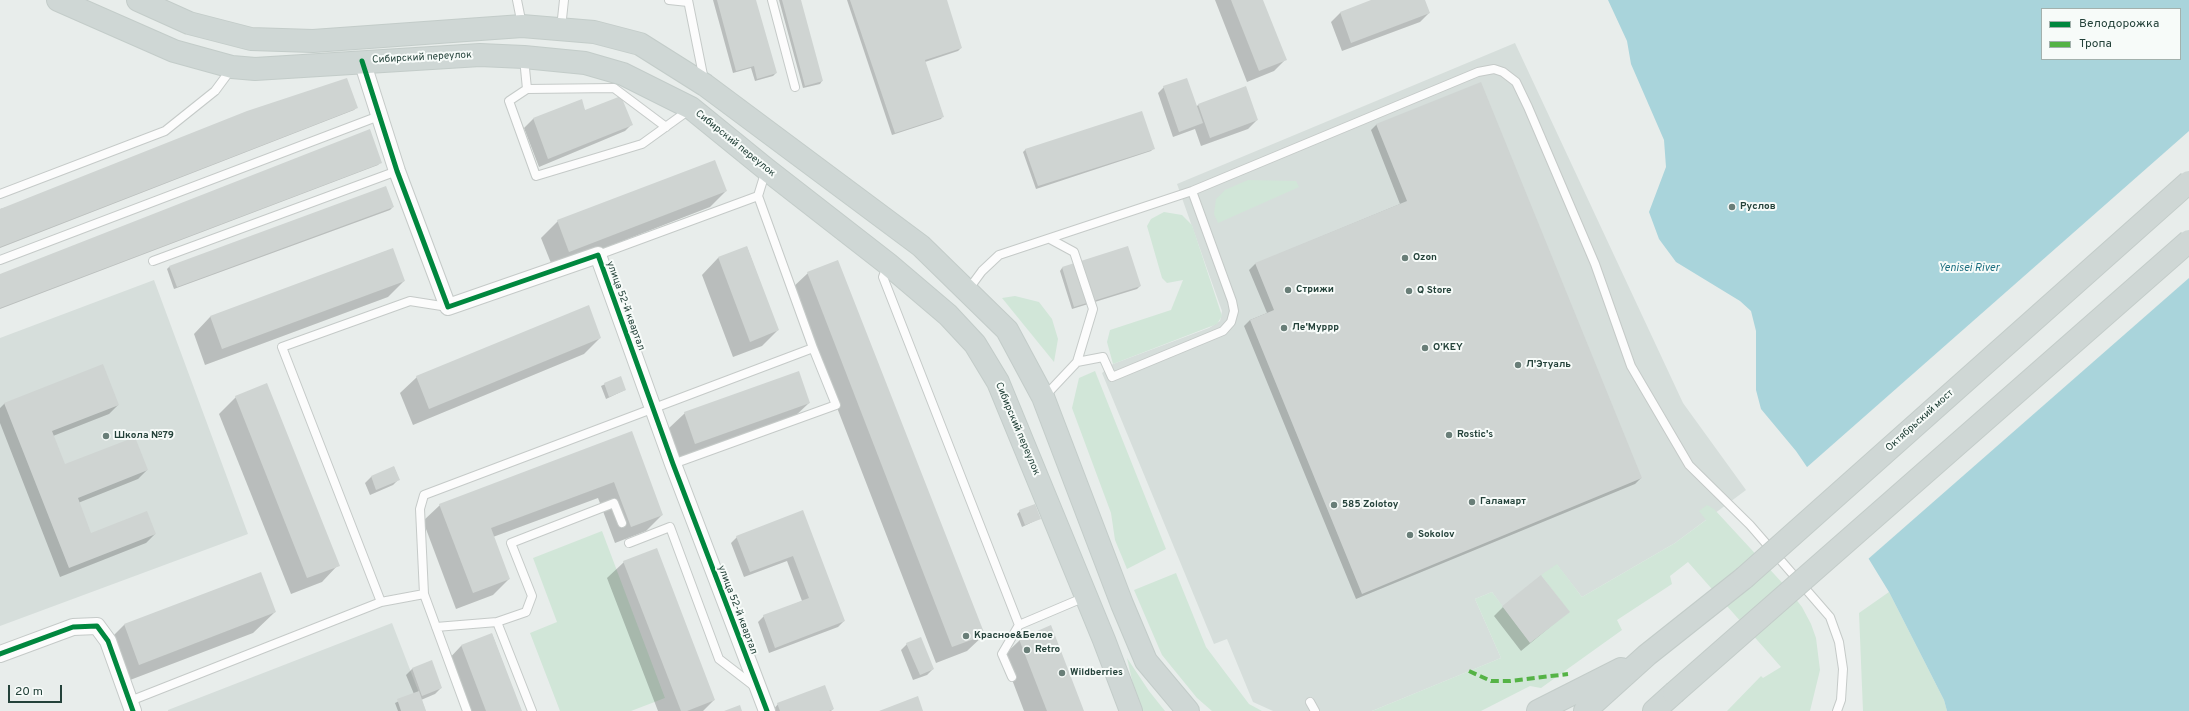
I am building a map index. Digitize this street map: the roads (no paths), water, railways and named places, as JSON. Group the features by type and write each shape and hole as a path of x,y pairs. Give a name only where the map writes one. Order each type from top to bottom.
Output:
{"main road":[{"name":"Сибирский переулок","path":"58,0 174,51 232,67 255,69 362,61 480,55 585,62 622,74 691,108 766,170 888,264 948,315 975,344 998,382 1131,711"},
{"path":"138,0 189,23 251,39 313,41 522,26 561,28 594,32 640,44 705,85 921,246 968,290 1007,330 1043,397 1122,604 1146,661 1188,711"},
{"path":"522,26 524,57"},
{"path":"691,108 705,85"},
{"name":"Октябрьский мост","path":"1647,655 1744,578 2189,182"},
{"path":"1654,711 2189,241"},
{"path":"948,315 968,290"},
{"path":"1538,711 1647,655"},
{"path":"1585,711 1647,655"}],"street":[{"path":"362,61 397,171 448,307"},
{"name":"улица 52-й квартал","path":"448,307 598,255 673,464 756,687 767,711"},
{"path":"0,654 73,627 97,626 108,641 132,706"}],"lane":[{"path":"517,0 522,26"},
{"path":"561,28 564,0"},
{"path":"669,0 688,1 705,85"},
{"path":"772,0 795,87"},
{"path":"524,57 527,89"},
{"path":"0,194 165,131 215,91 232,67"},
{"path":"968,290 982,271 999,256 1192,191 1478,72 1494,70 1503,72 1516,82 1528,107 1595,264 1631,366 1689,465 1750,525 1830,617 1839,642 1843,669 1841,700 1837,711"},
{"path":"666,126 614,88 527,89 509,101 536,176 642,144 691,108"},
{"path":"0,260 379,116"},
{"path":"673,464 836,405 758,196 766,170"},
{"path":"153,261 397,171"},
{"path":"1077,362 1103,357 1112,377 1223,331 1231,322 1234,311 1232,301 1192,191"},
{"path":"598,255 758,196"},
{"path":"1043,397 1077,362 1093,309 1074,252 1050,239"},
{"path":"888,264 883,277 1019,625"},
{"path":"381,602 282,347 410,301 448,307"},
{"path":"467,711 424,594 420,509 424,495 653,410 814,348"},
{"path":"436,627 497,622 526,612 532,596 511,543 614,503 622,523"},
{"path":"629,543 670,527 720,659 756,687"},
{"path":"132,706 381,602 424,594"},
{"path":"1012,677 1002,654 1019,625 1086,597"},
{"path":"497,622 532,711"},
{"path":"1310,702 1315,711"}],"water":[{"name":"Yenisei River","path":"1608,0 2189,0 2189,711 1947,711 1944,700 1889,592 1859,543 1796,451 1761,409 1756,390 1756,331 1751,311 1740,301 1676,262 1659,239 1649,212 1666,167 1664,140 1631,64 1627,41"}],"place":[{"name":"Руслов","path":"1732,207"},
{"name":"Ozon","path":"1405,258"},
{"name":"Стрижи","path":"1288,290"},
{"name":"Q Store","path":"1409,291"},
{"name":"Ле'Муррр","path":"1284,328"},
{"name":"O’KEY","path":"1425,348"},
{"name":"Л'Этуаль","path":"1518,365"},
{"name":"Rostic's","path":"1449,435"},
{"name":"Школа №79","path":"106,436"},
{"name":"Галамарт","path":"1472,502"},
{"name":"585 Zolotoy","path":"1334,505"},
{"name":"Sokolov","path":"1410,535"},
{"name":"Красное&Белое","path":"966,636"},
{"name":"Retro","path":"1027,650"},
{"name":"Wildberries","path":"1062,673"}]}
